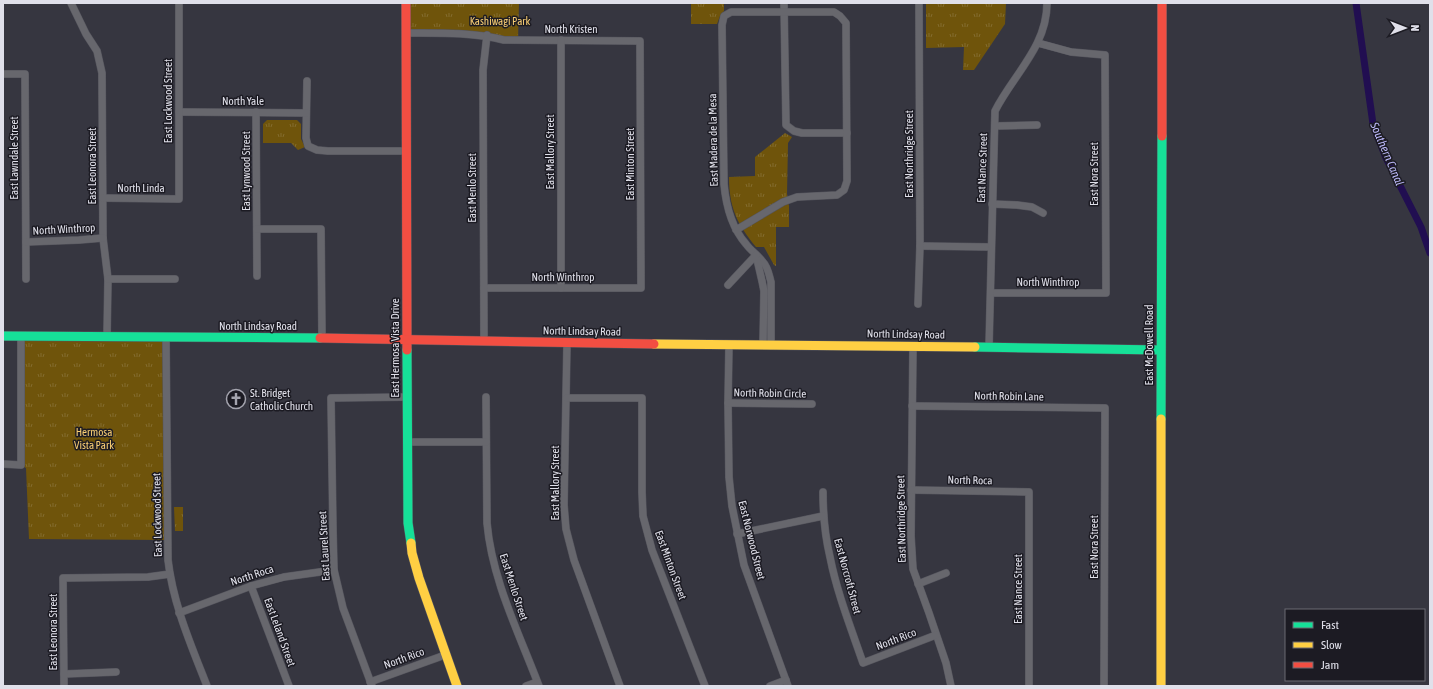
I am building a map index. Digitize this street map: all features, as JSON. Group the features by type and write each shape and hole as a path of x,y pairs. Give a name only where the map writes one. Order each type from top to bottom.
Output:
{"main road":[{"name":"East Hermosa Vista Drive","path":"406,3 408,523 412,553 419,578 457,686"},
{"name":"East McDowell Road","path":"1161,686 1160,350 1162,3"},
{"name":"North Lindsay Road","path":"3,336 322,338 484,342 1160,350"}],"street":[{"name":"East Leonora Street","path":"72,3 86,34 97,51 102,73 103,238 108,279 108,336"},
{"name":"East Lockwood Street","path":"179,3 179,199"},
{"path":"784,3 786,125 794,131 802,133 847,133"},
{"name":"East Northridge Street","path":"918,304 920,246 919,3"},
{"name":"East Nance Street","path":"989,347 995,111 1038,43 1044,24 1047,3"},
{"name":"East Madera de la Mesa","path":"767,345 764,291 756,256 736,230 729,215 725,201 722,25 724,16 731,12 784,13"},
{"path":"736,230 783,202 797,197 837,195 844,190 847,181 846,23 834,12 784,13"},
{"name":"North Kristen","path":"406,33 448,33 487,36 504,40 640,41"},
{"name":"East Menlo Street","path":"484,342 483,70 487,36"},
{"name":"East Mallory Street","path":"561,40 561,288"},
{"name":"East Minton Street","path":"640,41 641,288"},
{"name":"East Nora Street","path":"1038,43 1071,52 1105,55 1106,293"},
{"name":"East Lawndale Street","path":"3,74 25,74 26,278"},
{"path":"307,81 306,138 308,146 317,150 328,151 406,151"},
{"name":"North Yale","path":"179,112 306,113"},
{"name":"East Lynwood Street","path":"256,112 257,276"},
{"path":"994,126 1037,125"},
{"name":"North Linda","path":"103,198 179,199"},
{"path":"992,204 1017,204 1032,207 1043,213"},
{"path":"257,229 321,229 322,338"},
{"name":"North Winthrop","path":"26,242 103,238"},
{"path":"920,246 991,247"},
{"path":"728,286 756,256"},
{"path":"108,279 175,278"},
{"name":"North Winthrop","path":"484,288 641,288"},
{"name":"North Winthrop","path":"991,293 1106,293"},
{"path":"3,464 21,465 21,336"},
{"name":"East Lockwood Street","path":"166,338 168,540 171,583 179,613 207,686"},
{"name":"East Mallory Street","path":"567,343 564,505 566,529 574,560 620,686"},
{"name":"East Norwood Street","path":"729,345 729,477 732,506 744,565 787,683"},
{"name":"East Northridge Street","path":"913,346 911,552 913,569 946,663 951,686"},
{"name":"East Laurel Street","path":"371,684 343,608 334,570 332,531 331,398 407,398"},
{"name":"East Menlo Street","path":"486,398 489,538 500,586 538,684"},
{"name":"East Minton Street","path":"567,398 642,398 643,516 652,550 705,686"},
{"name":"North Robin Circle","path":"728,403 812,404"},
{"name":"North Robin Lane","path":"912,406 1105,408"},
{"name":"East Nora Street","path":"1104,686 1105,408"},
{"path":"407,442 486,442"},
{"name":"North Roca","path":"911,490 1029,492"},
{"name":"East Norcroft Street","path":"823,492 823,516 830,556 842,600 863,663"},
{"name":"East Nance Street","path":"1029,492 1029,686"},
{"path":"737,534 823,516"},
{"name":"North Roca","path":"179,613 251,586 284,576 334,570"},
{"path":"918,584 946,573"},
{"name":"East Leonora Street","path":"64,686 63,578 148,577 170,574"},
{"name":"East Leland Street","path":"251,586 289,686"},
{"name":"North Rico","path":"863,663 936,635"},
{"name":"North Rico","path":"371,684 445,655"},
{"path":"64,674 116,672"},
{"path":"770,686 787,683"},
{"path":"526,686 538,684"}],"green space":[{"name":"Kashiwagi Park","path":"406,3 519,3 518,40 406,33"},
{"path":"691,3 724,3 724,11 717,24 691,24"},
{"path":"926,3 1006,3 1005,24 974,70 963,70 964,47 926,48"},
{"path":"267,120 297,120 301,124 301,139 305,147 298,150 291,143 263,143 263,124"},
{"path":"785,133 792,137 788,143 787,194 789,206 789,227 776,227 776,266 764,247 756,247 739,223 735,215 729,188 729,177 755,176 755,157"},
{"name":"Hermosa Vista Park","path":"21,336 166,338 168,540 29,539 26,468 21,465"},
{"path":"174,507 183,507 183,531 175,531"}],"waterway":[{"name":"Southern Canal","path":"1356,3 1373,124 1386,158 1421,227 1430,253"}],"traffic: fast":[{"path":"1161,419 1162,136"},
{"path":"3,336 320,338"},
{"path":"975,347 1160,350"},
{"path":"407,350 408,523 411,543"}],"traffic: slow":[{"path":"654,344 975,347"},
{"path":"1161,419 1161,686"},
{"path":"411,543 412,553 419,578 457,686"}],"traffic: jam":[{"path":"406,3 407,350"},
{"path":"1162,3 1162,136"},
{"path":"320,338 654,344"}],"place":[{"name":"St. Bridget Catholic Church","path":"236,399"}]}
